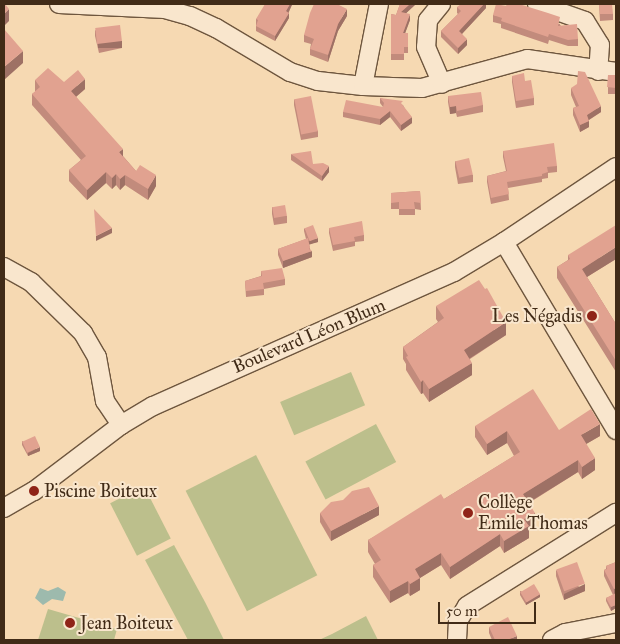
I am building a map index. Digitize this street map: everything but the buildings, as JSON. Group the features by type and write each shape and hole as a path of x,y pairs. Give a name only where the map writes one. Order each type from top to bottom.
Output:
{"street":[{"path":"59,4 165,9 190,16 216,28 290,72 318,81 363,86 422,88 527,59 556,62 598,71 616,72"},
{"path":"363,86 379,4"},
{"path":"441,4 428,20 426,47 442,84"},
{"path":"537,4 585,21 600,45 598,71"},
{"name":"Boulevard Léon Blum","path":"4,508 34,491 121,425 153,406 196,385 454,272 504,242 616,167"},
{"path":"504,242 616,430"},
{"path":"4,267 31,282 83,333 96,357 105,401 121,425"},
{"path":"457,640 458,621 468,606 616,513"},
{"path":"552,640 564,633 616,622"}],"green space":[{"path":"351,372 365,405 294,435 280,402"},
{"path":"376,424 396,462 326,500 305,462"},
{"path":"256,455 317,575 247,611 186,491"},
{"path":"144,486 171,539 137,556 110,503"},
{"path":"174,545 224,640 188,640 145,560"},
{"name":"Jean Boiteux","path":"48,609 117,629 114,640 38,640"},
{"path":"366,616 378,640 319,640 332,634"}],"shaded area":[{"path":"58,587 66,592 63,601 52,599 43,605 35,598 40,588 48,591"}],"place":[{"name":"Les Négadis","path":"592,316"},
{"name":"Piscine Boiteux","path":"34,491"},
{"name":"Collège Emile Thomas","path":"468,513"},
{"name":"Jean Boiteux","path":"70,623"}]}
